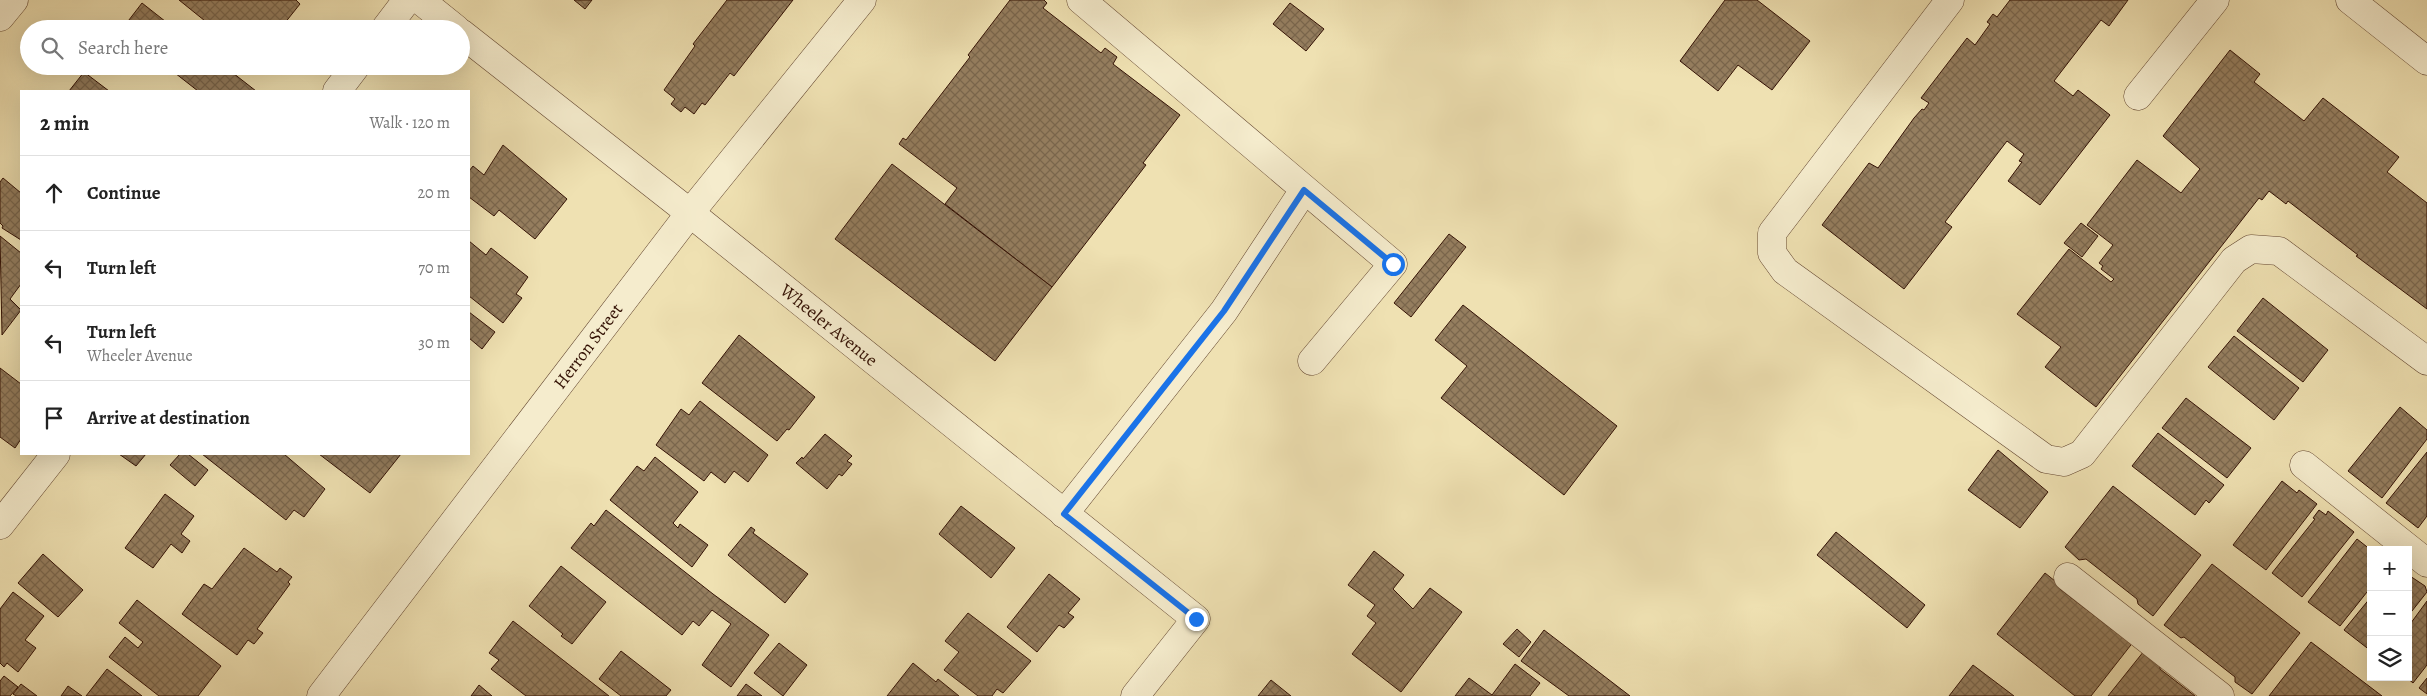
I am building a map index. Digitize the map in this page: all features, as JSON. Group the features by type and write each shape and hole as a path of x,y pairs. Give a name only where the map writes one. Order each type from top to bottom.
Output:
{"street":[{"path":"0,17 14,0"},
{"path":"392,20 407,0"},
{"path":"420,0 445,20"},
{"name":"Herron Street","path":"321,696 690,212 862,0"},
{"path":"1081,0 1393,264 1312,361"},
{"path":"1950,0 1772,233 1772,253 1785,271 2046,459 2064,462 2082,454 2234,260 2250,249 2279,251 2427,361"},
{"path":"2138,96 2215,0"},
{"path":"2350,0 2427,61"},
{"name":"Wheeler Avenue","path":"470,40 690,212 1196,619 1135,696"},
{"path":"337,90 349,75"},
{"path":"1064,514 1224,311 1304,190"},
{"path":"0,526 55,455"},
{"path":"2304,465 2427,563"},
{"path":"2068,577 2220,696"}],"building":[{"path":"179,0 296,0 300,4 287,20 204,20"},
{"path":"574,0 592,0 585,9"},
{"path":"727,0 793,0 734,76 730,73 705,105 702,103 694,114 685,107 681,112 671,104 675,99 664,90 695,46 693,44"},
{"path":"1010,0 1044,0 1047,3 1043,8 1101,53 1105,48 1117,57 1113,64 1180,115 1143,163 1146,165 1052,287 945,204 957,188 899,144 903,138 906,140 970,57 968,55"},
{"path":"1725,0 1757,0 1810,41 1772,90 1738,65 1718,91 1680,61"},
{"path":"2010,0 2128,0 2109,26 2101,20 2054,81 2073,96 2078,90 2110,115 2040,205 2008,181 2022,162 2019,161 2024,154 2007,141 1945,222 1952,227 1904,289 1822,225 1869,163 1878,168 1914,118 1922,109 1924,110 1929,103 1921,98 1967,38 1975,45 1990,24 1987,22 1993,14 1997,17"},
{"path":"142,3 164,20 129,20"},
{"path":"1290,3 1324,29 1306,51 1273,24"},
{"path":"2230,50 2260,74 2254,82 2304,121 2323,98 2399,157 2387,172 2427,203 2427,309 2356,256 2358,255 2288,201 2286,204 2269,191 2262,200 2259,198 2096,407 2045,367 2061,347 2017,314 2069,249 2111,282 2114,279 2101,269 2103,266 2099,263 2113,245 2087,225 2137,160 2181,193 2200,169 2163,136"},
{"path":"82,75 88,75 108,90 70,90"},
{"path":"178,75 236,75 255,90 197,90"},
{"path":"503,145 567,199 535,239 499,210 494,216 470,198 470,170 473,166 484,175"},
{"path":"892,164 1052,287 995,361 835,239"},
{"path":"3,178 20,192 20,239 2,228 3,226 0,223 0,182"},
{"path":"2081,223 2098,236 2082,257 2064,243"},
{"path":"1449,234 1466,247 1411,317 1394,303"},
{"path":"0,236 20,252 20,285 10,299 20,311 2,335"},
{"path":"470,242 486,255 491,248 528,277 516,294 522,298 503,323 470,297"},
{"path":"2263,298 2328,350 2303,382 2237,331"},
{"path":"1463,305 1617,426 1564,495 1441,398 1467,366 1435,340"},
{"path":"470,313 495,332 482,349 470,339"},
{"path":"739,335 815,397 789,430 787,429 777,441 702,383"},
{"path":"2234,336 2299,388 2274,420 2208,367"},
{"path":"0,368 20,383 20,440 15,448 0,437"},
{"path":"2186,398 2251,448 2227,478 2162,428"},
{"path":"700,401 768,455 748,482 734,471 725,483 711,472 704,481 656,445 681,409 689,415"},
{"path":"2400,407 2427,430 2427,439 2382,498 2348,471"},
{"path":"2158,433 2224,485 2209,503 2206,500 2195,515 2132,466"},
{"path":"825,434 852,456 847,461 852,464 842,476 839,474 827,489 796,463 802,457 803,459"},
{"path":"1998,450 2048,492 2020,528 1968,490"},
{"path":"2427,452 2427,516 2418,528 2386,503"},
{"path":"120,455 145,455 136,466"},
{"path":"179,455 189,455 208,470 195,486 170,465"},
{"path":"203,455 285,455 325,489 304,517 294,510 286,520"},
{"path":"320,455 400,455 370,493"},
{"path":"655,457 698,492 673,523 678,528 680,524 708,545 692,567 610,500 637,466 644,471"},
{"path":"2282,481 2297,493 2299,490 2317,504 2266,570 2233,545"},
{"path":"2113,486 2201,555 2153,616 2138,604 2137,599 2086,559 2079,560 2065,547"},
{"path":"165,494 194,516 181,534 190,541 182,553 171,544 153,568 125,548"},
{"path":"961,506 1015,548 991,578 939,534"},
{"path":"606,510 713,594 769,635 731,687 702,665 731,624 712,610 699,626 693,621 682,635 571,548 591,523 594,526"},
{"path":"2319,510 2326,515 2328,511 2354,532 2302,597 2272,573 2315,519 2313,518"},
{"path":"751,527 755,530 753,533 808,574 785,603 728,555"},
{"path":"1836,532 1925,605 1907,628 1817,555"},
{"path":"2357,539 2367,547 2367,592 2340,626 2308,602"},
{"path":"244,548 277,572 280,568 292,577 288,582 290,584 257,629 263,633 254,644 248,640 237,655 182,614 204,584 212,589"},
{"path":"1374,551 1404,575 1393,589 1413,609 1430,588 1462,612 1401,692 1352,654 1376,623 1367,616 1375,605 1348,585"},
{"path":"43,554 83,590 58,617 18,583"},
{"path":"2212,564 2300,633 2252,694 2235,682 2235,677 2184,637 2181,638 2164,625"},
{"path":"561,566 606,602 572,644 561,636 563,634 529,606"},
{"path":"2045,573 2060,585 2060,589 2113,630 2118,629 2134,641 2091,696 2075,696 1997,634"},
{"path":"1049,574 1080,599 1068,613 1074,617 1064,628 1059,625 1037,652 1007,627"},
{"path":"2412,577 2425,586 2427,592 2412,611"},
{"path":"13,592 44,616 25,640 36,648 18,672 7,663 4,667 0,663 0,609"},
{"path":"137,600 221,666 198,696 159,696 109,657 125,637 138,648 143,642 119,623"},
{"path":"2427,601 2427,665 2413,683 2411,681 2412,622"},
{"path":"2367,602 2367,648 2344,630"},
{"path":"968,613 1031,661 1003,693 997,689 992,696 978,696 944,670 959,652 945,641"},
{"path":"513,621 609,696 526,696 491,669 499,660 489,653"},
{"path":"1517,629 1531,642 1519,657 1503,644"},
{"path":"1544,630 1630,696 1569,696 1521,661"},
{"path":"2311,642 2382,696 2269,696"},
{"path":"779,643 807,665 783,696 754,673"},
{"path":"621,651 671,690 666,696 621,696 599,679"},
{"path":"2144,651 2160,663 2160,669 2195,696 2108,696"},
{"path":"913,663 936,682 938,679 959,696 887,696"},
{"path":"1515,664 1540,683 1530,696 1455,696 1469,678 1492,695"},
{"path":"1973,665 2014,696 1949,696"},
{"path":"107,669 142,696 86,696"},
{"path":"4,676 18,687 10,696 0,696 0,681"},
{"path":"2427,678 2427,694 2419,688"},
{"path":"1271,680 1291,696 1258,696"},
{"path":"21,684 37,696 16,696 13,694"},
{"path":"746,684 762,696 737,696"},
{"path":"479,685 492,696 471,696"},
{"path":"68,686 82,696 61,696"}],"route":[{"path":"1196,619 1064,514 1224,311 1304,190 1393,264"}]}
